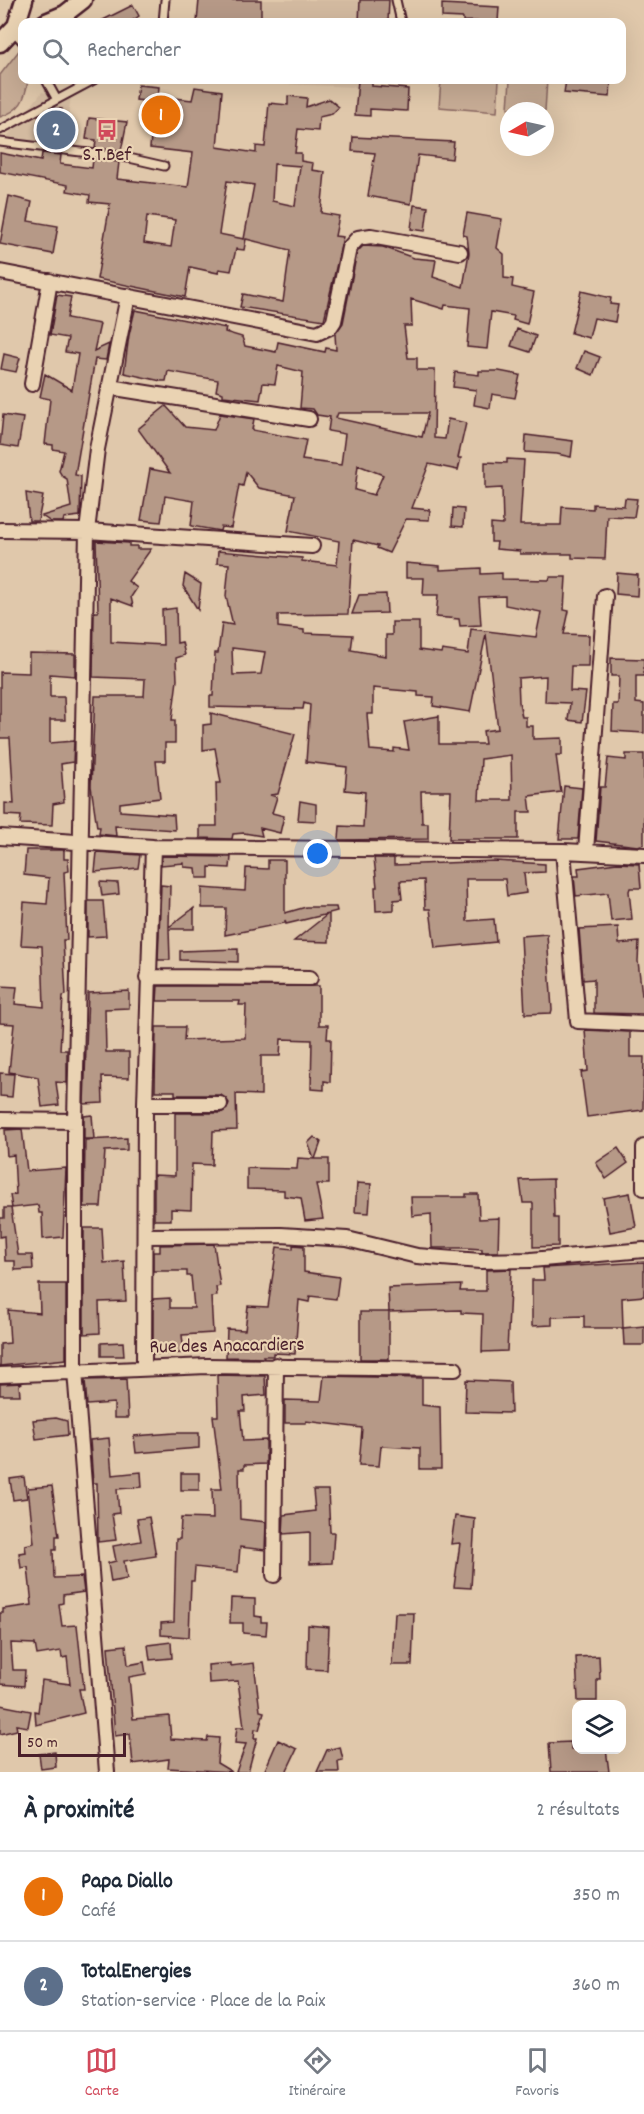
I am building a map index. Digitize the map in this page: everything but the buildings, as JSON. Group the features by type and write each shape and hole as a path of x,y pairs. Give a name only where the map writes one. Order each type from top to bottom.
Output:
{"street":[{"path":"11,37 24,0"},
{"path":"56,18 65,14 83,0"},
{"path":"0,272 317,333 330,327 334,321 349,249 358,238 371,236 460,252"},
{"path":"32,384 50,281"},
{"path":"107,1772 75,1371 75,1121 87,531 109,387 128,296"},
{"path":"109,387 309,419"},
{"path":"0,530 87,531 312,546"},
{"path":"586,851 605,596"},
{"path":"0,837 153,847 586,851 644,855"},
{"path":"144,1368 147,977 153,847"},
{"path":"563,851 578,1021 644,1024"},
{"path":"147,977 310,978"},
{"path":"145,1104 220,1104"},
{"path":"0,1120 75,1121"},
{"path":"644,1147 644,1188"},
{"path":"145,1236 281,1235 347,1239 417,1256 480,1261 531,1260 644,1250"},
{"path":"274,1575 276,1365"},
{"name":"Rue des Anacardiers","path":"0,1375 276,1365 455,1369"}],"lane":[{"path":"163,18 165,0"},
{"path":"396,0 400,18"},
{"path":"48,84 56,98"},
{"path":"0,130 86,84"},
{"path":"0,142 129,158 164,166"}],"shaded area":[{"path":"262,0 361,0 360,18 261,18"},
{"path":"18,52 18,84 27,84 25,93 21,103 13,111 0,117 0,75"},
{"path":"283,84 357,84 357,87"},
{"path":"441,84 499,84 497,112 439,107"},
{"path":"510,84 547,84 546,102 508,102"},
{"path":"42,92 71,97 63,148 6,138"}],"place":[{"name":"Papa Diallo","path":"161,115"},
{"name":"TotalEnergies","path":"56,130"},
{"name":"S.T.Bef","path":"107,130"}]}
